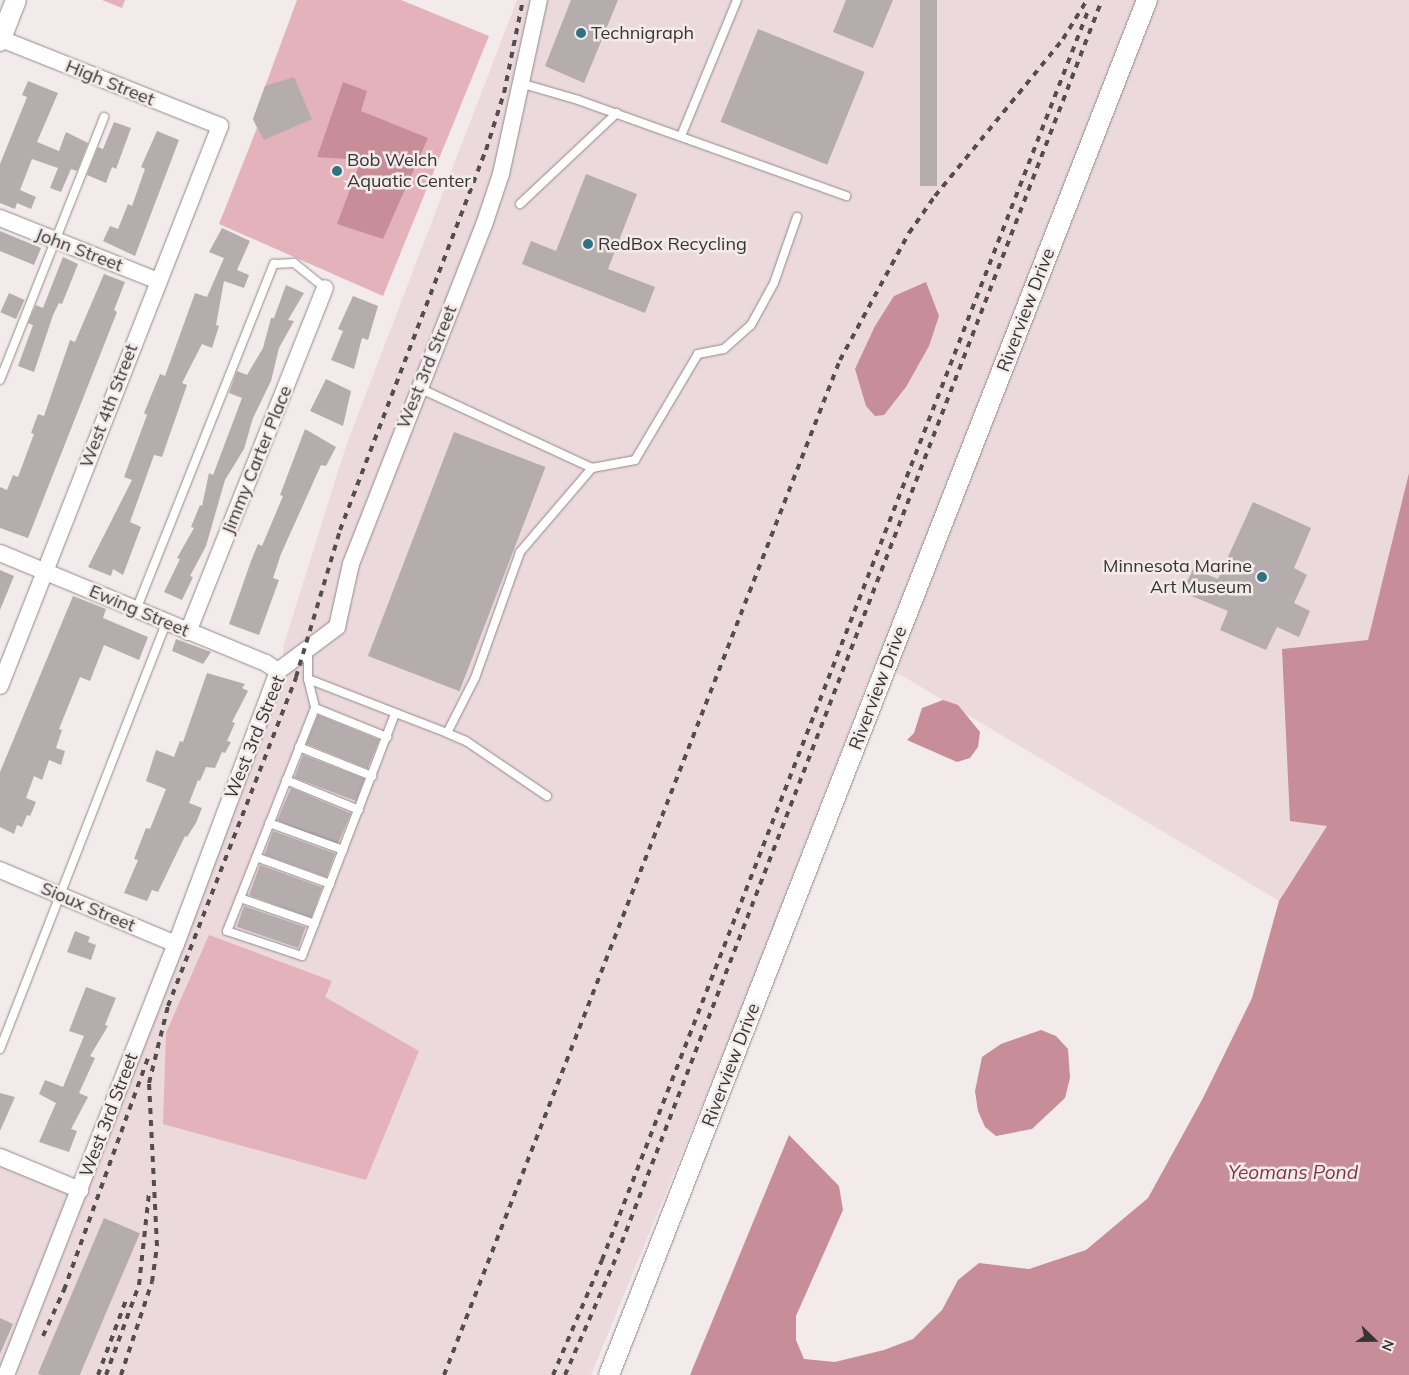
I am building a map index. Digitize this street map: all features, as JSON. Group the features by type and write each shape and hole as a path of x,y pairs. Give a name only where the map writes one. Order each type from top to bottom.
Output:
{"street":[{"path":"0,40 16,0"},
{"name":"West 3rd Street","path":"6,1375 176,944 278,671 308,651 338,627 352,564 486,218 501,174 539,0"},
{"name":"Riverview Drive","path":"609,1375 1147,0"},
{"name":"High Street","path":"0,40 220,126"},
{"name":"West 4th Street","path":"0,686 220,126"},
{"name":"John Street","path":"0,218 158,280"},
{"name":"Jimmy Carter Place","path":"188,632 325,288"},
{"name":"Ewing Street","path":"0,553 266,663 278,671"},
{"name":"Sioux Street","path":"0,870 176,944"},
{"path":"0,1157 80,1190"}],"lane":[{"path":"681,136 737,0"},
{"path":"520,83 616,113 846,196"},
{"path":"520,204 616,113"},
{"path":"0,380 104,117"},
{"path":"419,388 592,468 635,460 698,354 724,349 751,325 774,283 798,217"},
{"path":"136,610 274,264 294,263 325,288"},
{"path":"447,733 475,678 520,552 592,468"},
{"path":"0,1049 166,623"},
{"path":"308,651 308,679 315,708 227,931 302,956 395,714"},
{"path":"308,679 466,741 547,796"},
{"path":"315,708 387,737"},
{"path":"299,747 372,776"},
{"path":"286,780 359,810"},
{"path":"269,823 343,850"},
{"path":"256,857 330,884"},
{"path":"240,898 315,924"}],"shaded area":[{"path":"102,0 125,0 122,8"},
{"name":"Bob Welch Aquatic Center","path":"297,0 401,0 489,36 383,296 219,224 257,128 253,119"},
{"path":"517,0 1409,0 1409,473 1327,826 1279,901 876,660 742,1008 591,1375 0,1375 0,1166 84,1196 280,691 284,644 347,443"},
{"path":"209,935 332,981 325,997 419,1051 366,1180 163,1124 166,1033"}],"water":[{"path":"343,82 367,91 361,111 428,138 383,239 337,224 361,160 317,157"},
{"path":"926,282 939,316 929,346 906,387 884,415 875,416 866,406 855,369 875,326 894,296"},
{"name":"Yeomans Pond","path":"1409,473 1409,1375 690,1375 789,1135 839,1186 843,1210 796,1316 796,1340 804,1359 835,1362 884,1350 913,1339 942,1310 958,1280 979,1263 1029,1269 1086,1250 1148,1198 1203,1098 1252,998 1279,901 1327,826 1290,821 1282,649 1368,640"},
{"path":"943,700 958,705 980,732 978,747 970,758 957,762 907,740 914,733 922,708"},
{"path":"1041,1030 1056,1036 1068,1049 1070,1078 1065,1098 1032,1129 996,1136 985,1127 978,1111 975,1091 982,1057 1001,1044"}],"building":[{"name":"Technigraph","path":"571,0 618,0 584,83 545,66"},
{"path":"846,0 893,0 873,48 833,32"},
{"path":"920,0 937,0 937,186 920,186"},
{"path":"758,29 865,72 827,165 721,122"},
{"path":"294,77 312,119 264,140 253,119 265,86"},
{"path":"28,81 58,93 37,142 59,151 66,132 88,143 77,171 71,169 61,192 50,188 58,168 32,159 20,190 36,197 31,209 17,203 15,209 0,203 0,164 27,97 22,95"},
{"path":"114,122 131,128 116,169 112,167 106,183 87,175 98,147 103,149"},
{"path":"157,131 179,140 135,256 103,241 110,226 118,229 128,204 132,206 145,169 141,167"},
{"name":"RedBox Recycling","path":"586,174 637,194 608,269 655,287 645,313 522,264 531,241 556,251"},
{"path":"222,228 250,241 237,270 249,275 244,288 224,281 216,325 219,326 212,348 202,344 182,383 187,385 162,457 154,455 130,522 141,527 123,575 113,569 111,576 88,567 132,480 124,477 147,415 144,413 160,374 165,376 195,293 207,297 224,258 209,252"},
{"path":"0,231 41,248 34,265 0,251"},
{"path":"63,257 78,264 62,304 59,303 53,315 34,372 18,366 33,325 28,323 36,305 43,308"},
{"path":"104,274 125,282 114,310 117,312 28,538 0,528 0,487 7,490 13,475 18,477 34,434 31,433 38,414 44,416 70,340 75,342"},
{"path":"286,285 304,293 288,320 294,321 279,348 271,381 253,418 244,449 225,480 206,546 190,576 193,577 182,600 164,592 180,559 177,558 194,528 191,527 200,505 202,506 209,473 213,475 242,398 229,393 237,371 247,375 263,348 271,318 274,318"},
{"path":"9,293 25,300 16,319 0,312"},
{"path":"353,296 378,306 368,340 362,338 354,369 331,360 343,331 338,329"},
{"path":"326,379 351,391 343,426 310,411"},
{"path":"305,429 336,447 326,466 321,465 281,554 273,578 279,580 259,635 229,624 258,544 262,546 283,496 280,495"},
{"path":"454,432 545,467 459,691 368,656"},
{"name":"Minnesota Marine Art Museum","path":"1253,502 1311,528 1294,568 1307,575 1294,603 1310,611 1299,637 1277,627 1266,650 1220,630 1228,611 1182,592 1193,569 1218,579"},
{"path":"0,570 14,576 0,610"},
{"path":"73,596 106,609 103,618 148,637 139,660 104,645 90,681 80,677 59,729 62,730 56,748 65,751 61,765 49,760 42,780 34,776 26,798 36,802 30,816 27,815 22,827 17,825 14,834 0,827 0,772"},
{"path":"176,639 211,652 203,664 172,651"},
{"path":"207,673 245,684 242,688 248,691 232,722 235,723 227,741 231,742 225,753 222,752 215,768 206,767 200,781 198,780 189,803 202,808 196,823 187,837 185,836 158,892 152,890 147,901 124,893 138,860 134,859 146,828 150,829 166,789 146,781 156,750 174,757 180,741 183,742"},
{"path":"318,715 379,740 368,768 306,744"},
{"path":"303,755 365,779 356,801 294,777"},
{"path":"291,788 351,813 337,846 277,820"},
{"path":"273,831 335,854 326,877 264,854"},
{"path":"260,865 322,888 311,918 249,895"},
{"path":"244,906 305,927 298,948 237,927"},
{"path":"75,931 90,937 88,942 96,945 91,960 67,952"},
{"path":"86,987 116,998 105,1025 108,1026 90,1056 95,1058 79,1093 88,1097 71,1129 77,1131 69,1152 39,1142 56,1103 39,1094 45,1080 63,1087 84,1036 69,1031"},
{"path":"0,1093 15,1097 0,1131"},
{"path":"104,1218 140,1233 80,1375 38,1374"},
{"path":"0,1318 13,1324 0,1354"}],"railway":[{"path":"121,1375 152,1282 157,1246 149,1083 168,1006 296,677 340,530 486,150 504,93 523,0"},
{"path":"444,1375 840,360 909,233 935,196 1063,39 1087,0"},
{"path":"565,1375 613,1265 1102,0"},
{"path":"553,1375 602,1260 1088,11"},
{"path":"43,1336 64,1290 149,1055"},
{"path":"106,1375 139,1285 149,1193"},
{"path":"98,1375 126,1300"}],"place":[{"name":"Technigraph","path":"581,33"},
{"name":"Bob Welch Aquatic Center","path":"337,171"},
{"name":"RedBox Recycling","path":"588,244"},
{"name":"Minnesota Marine Art Museum","path":"1262,577"}]}
